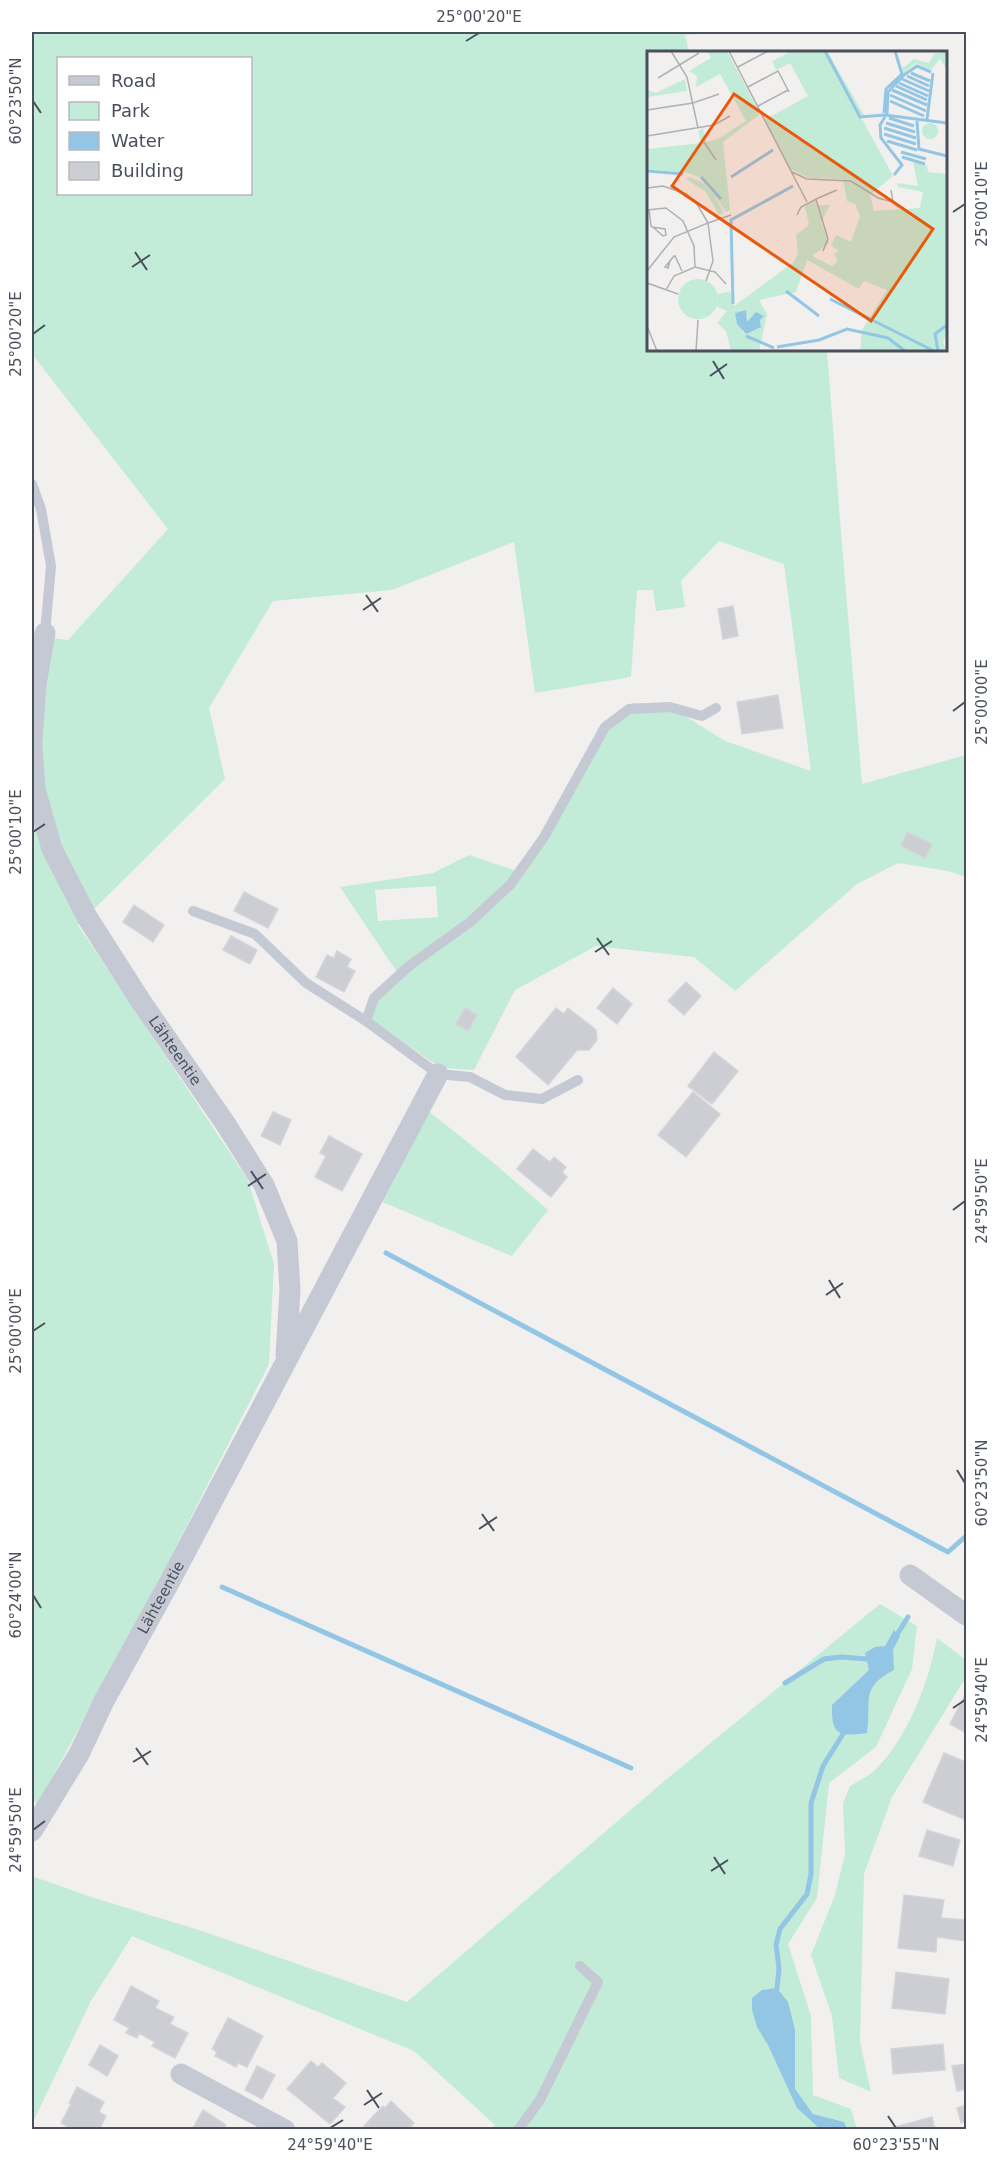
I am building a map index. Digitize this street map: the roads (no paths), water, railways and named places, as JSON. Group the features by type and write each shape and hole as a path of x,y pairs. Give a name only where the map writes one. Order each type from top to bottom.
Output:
{"street":[{"name":"Lähteentie","path":"45,633 36,684 32,743 35,789 52,849 87,917 264,1185 287,1241 290,1290 286,1362"},
{"name":"Lähteentie","path":"32,1831 79,1754 104,1701 438,1074"},
{"path":"910,1575 966,1615"},
{"path":"182,2074 285,2130"}],"lane":[{"path":"32,484 41,509 51,566 45,633"},
{"path":"366,1021 374,998 409,966 470,922 511,884 544,837 604,728 629,709 670,706 702,716 716,708"},
{"path":"193,911 255,934 306,983 366,1021 438,1074 470,1077 505,1095 542,1099 578,1080"},
{"path":"518,2130 540,2100 598,1982 580,1966"}],"water":[{"path":"894,1630 900,1636 893,1650 894,1670 871,1689 867,1733 850,1735 839,1732 833,1723 832,1705 869,1670 865,1653 875,1647 885,1646"},
{"path":"777,1988 788,2002 795,2030 795,2089 813,2114 844,2122 847,2129 820,2129 797,2108 768,2045 757,2027 752,2010 752,1998 762,1990"}],"waterway":[{"path":"386,1253 948,1552 966,1536"},
{"path":"222,1587 631,1768"},
{"path":"898,1633 908,1617"},
{"path":"785,1683 824,1659 841,1657 867,1659"},
{"path":"777,1988 779,1968 776,1945 780,1929 807,1894 811,1874 811,1803 823,1766 843,1734"}]}
